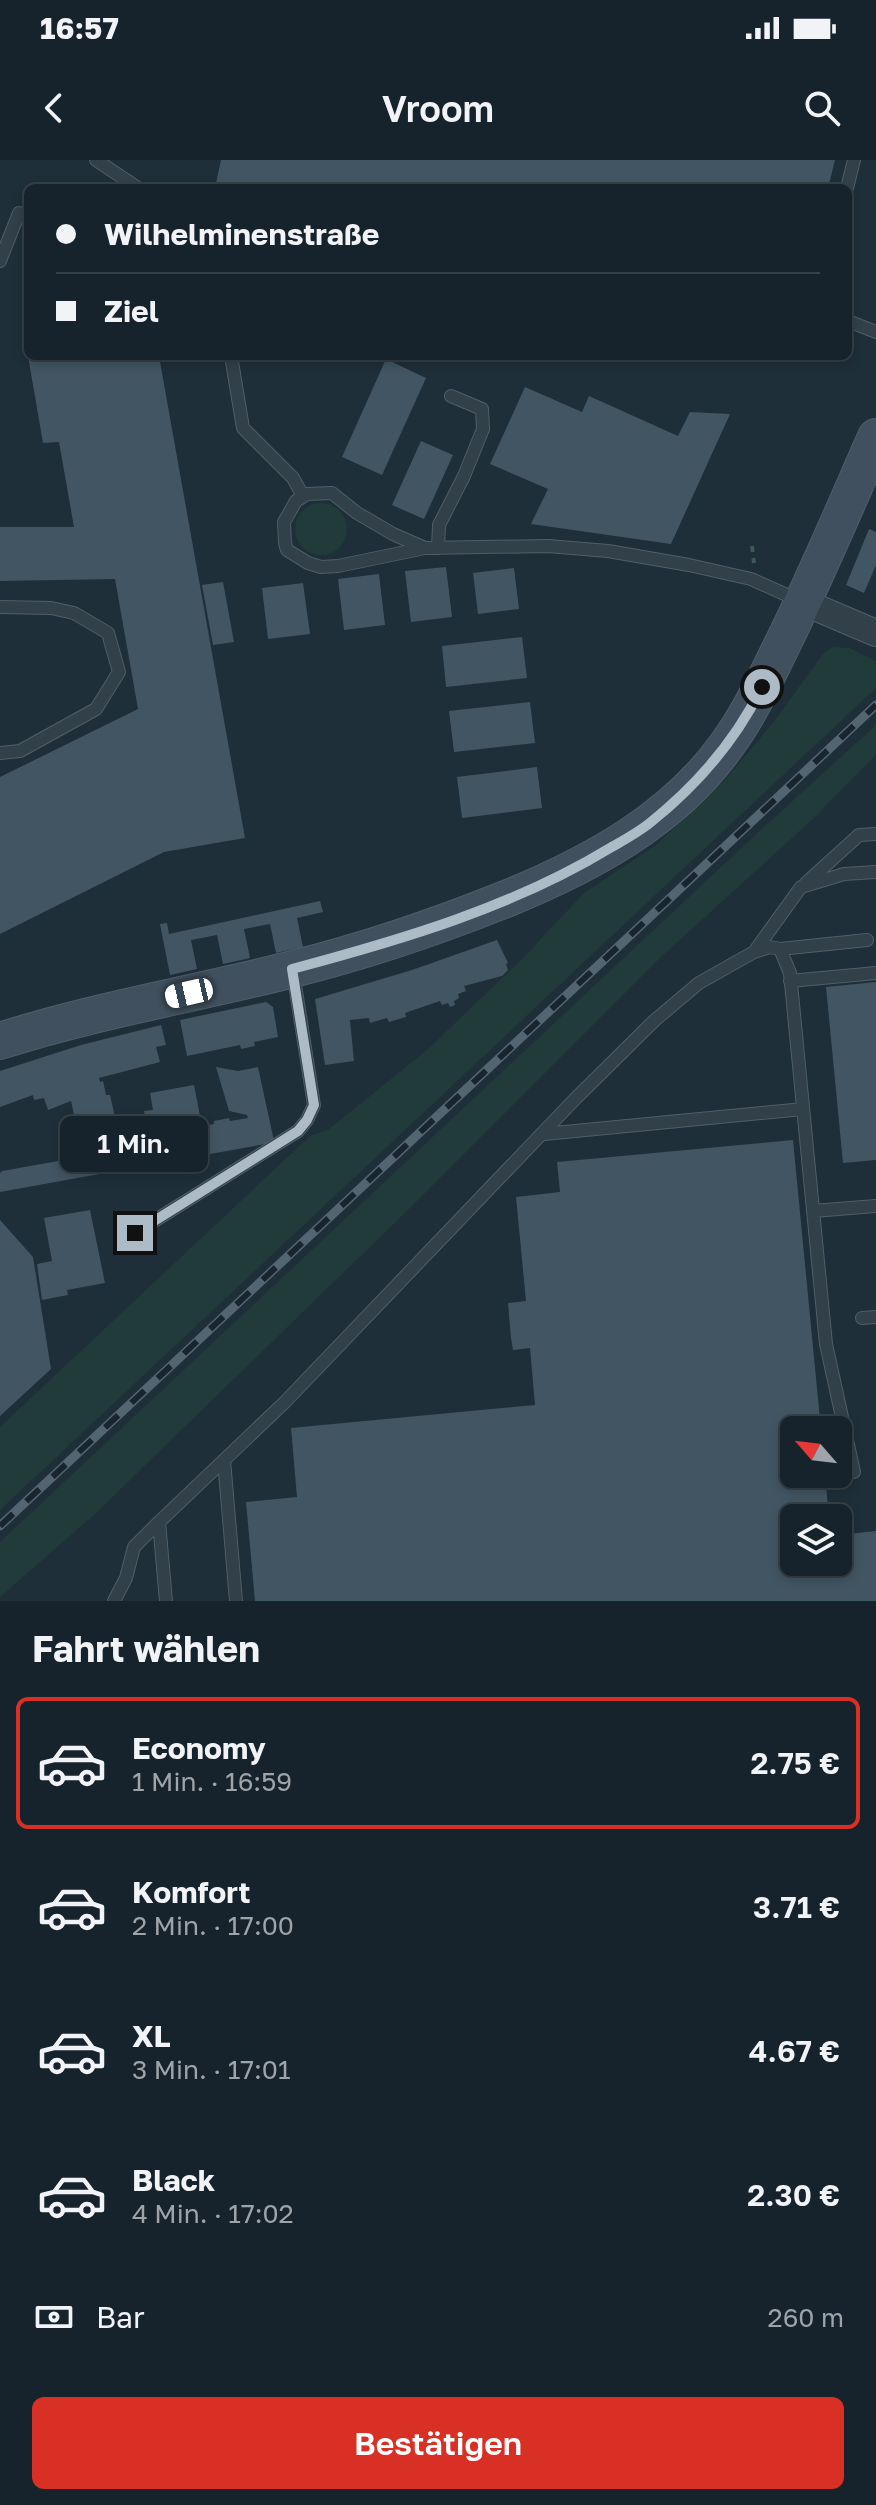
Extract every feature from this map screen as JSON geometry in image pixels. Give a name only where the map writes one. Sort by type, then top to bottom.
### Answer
[{"type":"street","points":[[0,1041],[72,1020],[292,969],[436,926],[576,869],[649,824],[690,788],[724,750],[748,715],[803,602],[876,437]]},
{"type":"street","points":[[803,602],[876,633]]},
{"type":"lane","points":[[96,160],[132,184]]},
{"type":"lane","points":[[848,184],[854,160]]},
{"type":"lane","points":[[0,261],[19,213]]},
{"type":"lane","points":[[852,323],[876,332]]},
{"type":"lane","points":[[232,360],[243,428],[293,478],[303,496]]},
{"type":"lane","points":[[432,548],[439,525],[483,429],[482,409],[451,396]]},
{"type":"lane","points":[[432,548],[393,534],[357,513],[332,493],[303,496],[284,522],[287,550],[321,567],[432,548],[548,546],[608,551],[689,565],[751,579],[803,602]]},
{"type":"lane","points":[[0,607],[51,608],[74,613],[108,633],[119,672],[96,709],[20,751],[0,753]]},
{"type":"lane","points":[[754,952],[801,887],[859,835],[876,834]]},
{"type":"lane","points":[[801,887],[844,874],[876,872]]},
{"type":"lane","points":[[114,1601],[126,1578],[134,1547],[285,1402],[655,1020],[699,983],[754,952],[770,947],[780,949],[867,940]]},
{"type":"lane","points":[[780,949],[790,973],[826,1344],[854,1472]]},
{"type":"lane","points":[[135,1233],[298,1131],[307,1120],[314,1105],[292,969]]},
{"type":"lane","points":[[790,981],[876,973]]},
{"type":"lane","points":[[544,1134],[803,1109]]},
{"type":"lane","points":[[813,1211],[876,1206]]},
{"type":"lane","points":[[224,1460],[236,1601]]},
{"type":"lane","points":[[159,1522],[166,1601]]},
{"type":"green space","points":[[321,503],[339,511],[347,529],[339,547],[321,555],[303,547],[295,529],[303,511]]},
{"type":"green space","points":[[833,647],[849,648],[876,661],[876,688],[0,1510],[0,1427],[310,1136],[328,1130],[428,1049],[521,960],[584,893],[656,845],[724,781],[776,719],[822,655]]},
{"type":"green space","points":[[876,725],[876,755],[814,818],[662,956],[410,1208],[95,1514],[0,1597],[0,1542]]},
{"type":"building","points":[[221,160],[835,160],[829,184],[216,184]]},
{"type":"building","points":[[29,360],[160,360],[245,838],[164,852],[0,934],[0,777],[138,709],[115,579],[0,581],[0,527],[74,527],[59,442],[43,443]]},
{"type":"building","points":[[386,360],[426,378],[382,475],[342,457]]},
{"type":"building","points":[[525,387],[582,412],[589,396],[678,436],[690,412],[730,414],[671,544],[531,524],[548,489],[490,464]]},
{"type":"building","points":[[421,441],[453,455],[424,519],[392,505]]},
{"type":"building","points":[[869,529],[876,532],[876,565],[864,593],[846,585]]},
{"type":"building","points":[[446,567],[452,617],[411,622],[405,571]]},
{"type":"building","points":[[514,568],[519,609],[478,614],[473,573]]},
{"type":"building","points":[[379,574],[385,625],[344,630],[338,579]]},
{"type":"building","points":[[223,582],[234,642],[213,645],[202,585]]},
{"type":"building","points":[[303,583],[310,634],[268,639],[262,588]]},
{"type":"building","points":[[522,637],[527,678],[446,687],[442,646]]},
{"type":"building","points":[[530,702],[535,743],[454,752],[449,711]]},
{"type":"building","points":[[537,767],[542,808],[462,818],[457,777]]},
{"type":"building","points":[[320,901],[323,912],[297,918],[303,947],[276,953],[270,924],[244,929],[250,958],[223,964],[217,935],[191,940],[197,969],[170,975],[160,924],[167,923],[169,934]]},
{"type":"building","points":[[497,940],[508,963],[508,970],[502,976],[464,986],[466,991],[458,994],[455,1005],[450,1007],[448,1003],[442,1005],[440,1001],[389,1022],[387,1018],[370,1023],[369,1018],[350,1020],[354,1061],[325,1065],[315,999]]},
{"type":"building","points":[[876,982],[876,1160],[843,1163],[826,987]]},
{"type":"building","points":[[266,1002],[273,1007],[278,1037],[254,1042],[255,1046],[241,1049],[240,1045],[187,1056],[180,1020]]},
{"type":"building","points":[[161,1025],[166,1045],[156,1047],[160,1062],[99,1078],[100,1082],[103,1081],[106,1095],[110,1095],[115,1117],[97,1121],[99,1131],[146,1123],[144,1111],[153,1110],[150,1093],[194,1085],[202,1126],[229,1118],[230,1121],[248,1118],[247,1115],[229,1111],[216,1067],[238,1071],[258,1067],[274,1141],[0,1192],[2,1171],[92,1155],[79,1123],[76,1123],[71,1101],[48,1110],[44,1098],[34,1100],[33,1095],[0,1107],[0,1071],[81,1045]]},
{"type":"building","points":[[793,1140],[820,1416],[780,1416],[780,1488],[826,1488],[828,1504],[780,1504],[780,1576],[852,1576],[852,1534],[876,1531],[876,1601],[255,1601],[246,1502],[297,1497],[291,1428],[535,1405],[530,1348],[513,1350],[511,1338],[508,1303],[526,1301],[516,1197],[560,1192],[557,1162]]},
{"type":"building","points":[[90,1210],[105,1283],[67,1290],[68,1295],[42,1300],[37,1264],[52,1261],[44,1218]]},
{"type":"building","points":[[0,1220],[33,1257],[51,1369],[0,1416]]},
{"type":"railway","points":[[0,1526],[876,705]]},
{"type":"route","points":[[135,1233],[298,1131],[307,1120],[314,1105],[292,969],[451,921],[576,869],[649,824],[690,788],[724,750],[748,715],[762,687]]}]
